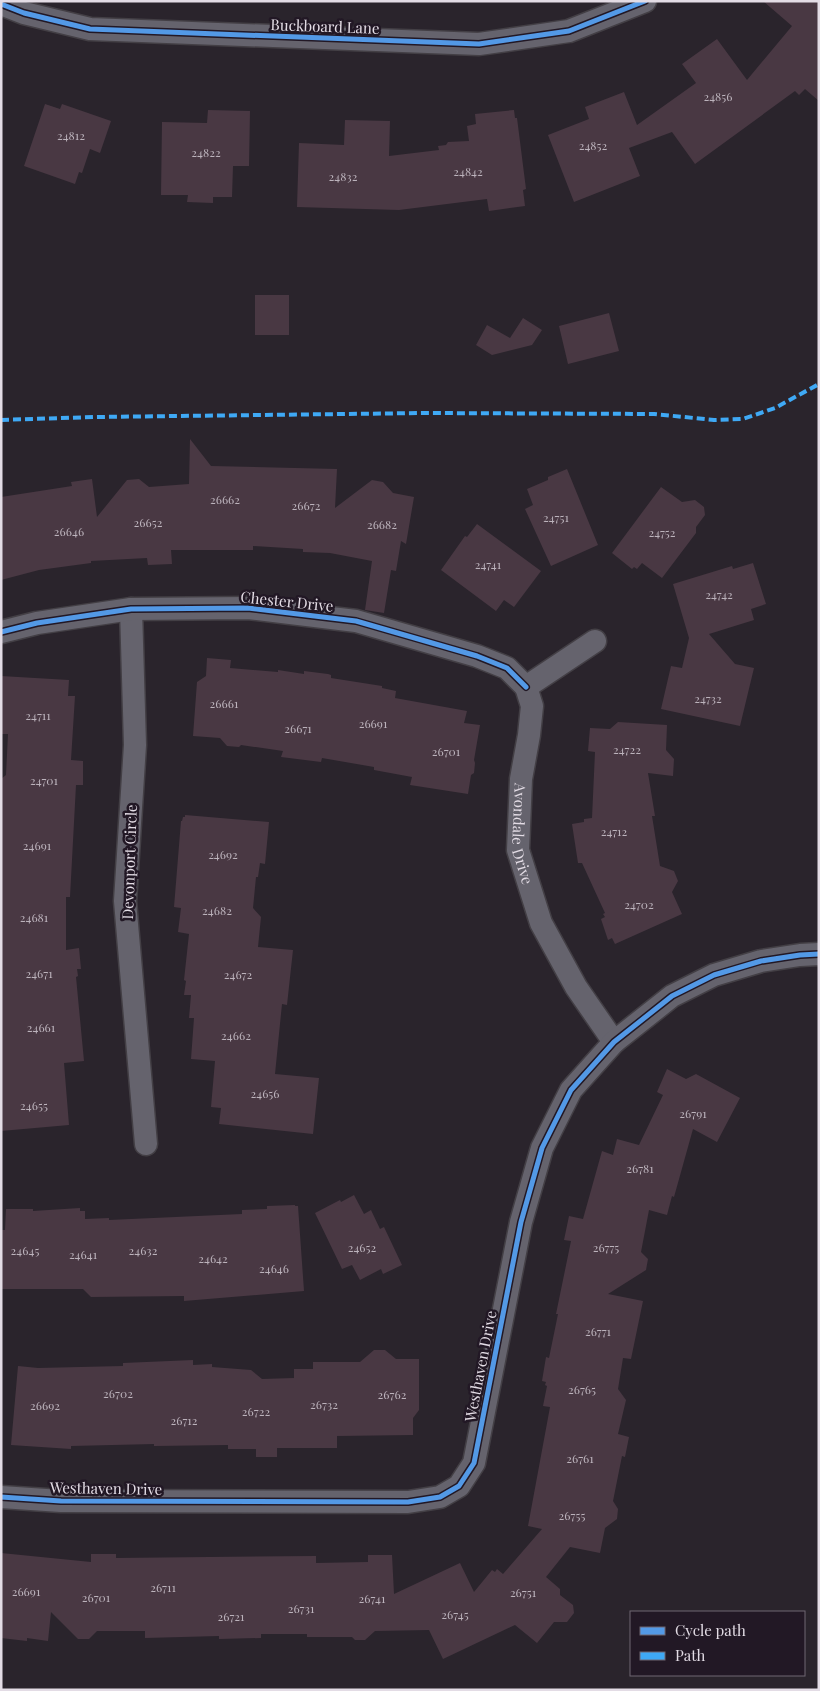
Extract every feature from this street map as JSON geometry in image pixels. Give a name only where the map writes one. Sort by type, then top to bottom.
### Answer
[{"type":"street","name":"Buckboard Lane","points":[[1,4],[24,13],[90,29],[479,44],[569,31],[645,1]]},
{"type":"street","name":"Chester Drive","points":[[1,632],[37,623],[131,609],[248,608],[356,621],[477,656],[507,668],[526,687]]},
{"type":"street","name":"Devonport Circle","points":[[131,609],[136,745],[125,901],[146,1144]]},
{"type":"street","points":[[526,687],[595,641]]},
{"type":"street","name":"Avondale Drive","points":[[526,687],[532,706],[521,779],[518,850],[541,923],[576,987],[614,1042]]},
{"type":"street","name":"Westhaven Drive","points":[[1,1496],[61,1501],[408,1502],[440,1497],[458,1486],[474,1463],[521,1222],[542,1148],[571,1090],[614,1042],[672,996],[714,974],[761,961],[819,954]]},
{"type":"building","points":[[763,1],[819,1],[819,101],[805,89],[799,95],[795,91],[695,164],[672,132],[629,148],[640,176],[574,202],[548,135],[589,119],[585,107],[624,92],[637,125],[696,83],[682,64],[717,39],[747,80],[792,26]]},
{"type":"building","points":[[45,104],[60,109],[62,104],[111,121],[100,153],[90,149],[82,173],[79,172],[75,184],[24,166]]},
{"type":"building","points":[[208,110],[250,111],[249,166],[233,166],[232,197],[213,197],[213,203],[187,202],[188,195],[161,195],[162,122],[207,123]]},
{"type":"building","points":[[514,110],[515,118],[517,118],[526,189],[523,190],[525,206],[489,211],[487,199],[399,210],[297,207],[299,143],[344,145],[345,120],[390,121],[389,156],[439,150],[438,146],[446,145],[448,142],[469,141],[467,126],[476,124],[475,114]]},
{"type":"building","points":[[255,295],[289,295],[289,335],[255,335]]},
{"type":"building","points":[[609,313],[619,351],[568,364],[559,326]]},
{"type":"building","points":[[523,318],[542,330],[532,345],[492,355],[476,345],[487,325],[510,338]]},
{"type":"building","points":[[190,439],[211,466],[337,469],[335,508],[372,480],[383,482],[393,493],[414,497],[406,544],[401,541],[396,571],[391,570],[384,613],[365,610],[372,561],[330,553],[303,552],[303,549],[253,546],[253,550],[171,550],[172,564],[148,565],[147,558],[91,561],[91,563],[39,570],[1,580],[1,497],[72,486],[71,482],[92,479],[97,517],[127,480],[139,479],[149,487],[189,484]]},
{"type":"building","points":[[567,469],[598,545],[551,566],[525,509],[533,505],[527,489]]},
{"type":"building","points":[[661,487],[682,502],[695,500],[704,507],[705,515],[696,527],[696,533],[662,578],[642,563],[637,569],[634,567],[632,569],[612,553]]},
{"type":"building","points":[[477,524],[541,571],[514,607],[504,600],[496,611],[441,570],[465,536],[467,537]]},
{"type":"building","points":[[753,563],[766,604],[751,609],[754,620],[709,634],[735,664],[754,668],[740,726],[661,709],[671,666],[682,668],[689,638],[673,584],[732,566],[733,569]]},
{"type":"building","points":[[207,658],[231,660],[230,668],[278,672],[278,670],[304,674],[304,671],[328,674],[331,675],[331,678],[382,686],[382,688],[396,691],[395,698],[467,711],[464,723],[480,725],[474,760],[474,773],[471,775],[468,794],[410,785],[412,777],[374,770],[374,767],[322,758],[321,762],[281,757],[283,751],[241,745],[239,747],[227,746],[220,738],[193,736],[197,682],[206,676]]},
{"type":"building","points":[[1,676],[69,680],[68,696],[75,696],[71,760],[83,761],[83,785],[76,785],[70,897],[66,897],[66,950],[79,948],[81,969],[77,969],[78,976],[76,977],[84,1061],[64,1063],[69,1125],[1,1131],[1,779],[6,775],[8,734],[1,734]]},
{"type":"building","points":[[618,722],[667,725],[666,750],[674,759],[673,776],[648,773],[655,816],[652,816],[660,866],[674,871],[678,881],[672,892],[682,914],[615,944],[612,938],[608,940],[601,919],[605,917],[603,914],[605,913],[582,863],[578,863],[572,824],[584,822],[584,819],[592,818],[595,752],[588,751],[590,728],[610,729]]},
{"type":"building","points":[[185,815],[269,822],[265,864],[260,863],[258,877],[256,877],[253,908],[261,917],[258,947],[293,950],[287,1005],[282,1004],[275,1074],[319,1078],[313,1134],[219,1124],[221,1108],[211,1107],[215,1061],[191,1059],[194,1018],[189,1018],[191,995],[184,995],[189,934],[178,932],[181,908],[174,907],[181,821]]},
{"type":"building","points":[[667,1069],[686,1079],[696,1074],[740,1098],[717,1142],[693,1129],[667,1215],[649,1210],[641,1252],[648,1259],[646,1270],[608,1294],[643,1301],[631,1359],[623,1358],[618,1389],[626,1400],[618,1434],[629,1437],[625,1457],[622,1456],[613,1501],[618,1509],[617,1519],[605,1528],[600,1553],[570,1547],[546,1577],[560,1589],[560,1595],[573,1605],[574,1613],[567,1622],[554,1622],[537,1643],[515,1625],[443,1659],[429,1630],[375,1631],[365,1640],[355,1640],[352,1637],[307,1637],[307,1634],[261,1634],[261,1638],[219,1639],[219,1636],[145,1638],[145,1631],[97,1631],[89,1639],[78,1639],[51,1612],[48,1641],[27,1638],[27,1641],[1,1638],[1,1553],[91,1562],[91,1554],[116,1554],[116,1558],[316,1556],[316,1563],[368,1562],[368,1555],[392,1555],[394,1594],[460,1563],[474,1592],[492,1570],[495,1572],[497,1569],[503,1574],[542,1529],[528,1526],[550,1407],[543,1406],[547,1386],[545,1385],[546,1382],[542,1381],[546,1357],[549,1358],[571,1241],[564,1240],[569,1216],[583,1219],[602,1151],[613,1155],[617,1139],[639,1145],[663,1095],[657,1092]]},
{"type":"building","points":[[354,1195],[364,1214],[371,1210],[380,1229],[384,1227],[402,1265],[383,1274],[381,1269],[360,1280],[352,1265],[342,1269],[315,1213]]},
{"type":"building","points":[[267,1206],[298,1206],[304,1291],[184,1301],[184,1296],[91,1297],[83,1289],[1,1289],[1,1230],[5,1230],[6,1209],[33,1209],[33,1211],[80,1208],[80,1211],[85,1211],[85,1219],[109,1218],[109,1220],[242,1214],[242,1210],[267,1209]]},
{"type":"building","points":[[374,1350],[385,1350],[396,1359],[419,1359],[419,1410],[413,1418],[413,1435],[337,1436],[337,1448],[277,1448],[277,1457],[256,1457],[256,1449],[228,1449],[228,1445],[71,1446],[71,1449],[11,1445],[18,1366],[38,1368],[123,1366],[123,1363],[193,1360],[193,1365],[212,1364],[212,1367],[251,1370],[262,1379],[294,1378],[294,1369],[313,1369],[313,1362],[360,1362]]},
{"type":"marked path","points":[[1,420],[427,413],[654,414],[714,420],[743,419],[775,408],[819,384]]},
{"type":"cycle path","points":[[1,4],[24,13],[90,29],[479,44],[569,31],[645,1]]},
{"type":"cycle path","points":[[1,632],[37,623],[131,609],[248,608],[356,621],[477,656],[507,668],[526,687]]},
{"type":"cycle path","points":[[1,1497],[61,1501],[408,1502],[440,1497],[459,1486],[474,1463],[521,1222],[542,1148],[571,1090],[614,1042],[672,996],[714,975],[761,961],[819,954]]}]
